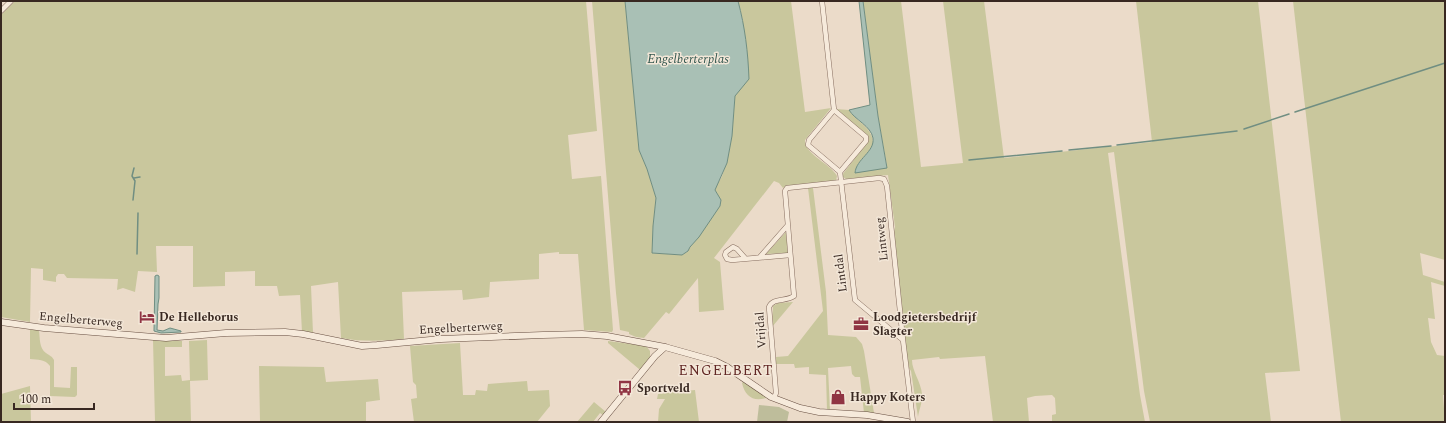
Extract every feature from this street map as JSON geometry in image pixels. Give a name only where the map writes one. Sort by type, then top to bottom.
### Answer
[{"type":"street","points":[[1,11],[11,1]]},
{"type":"street","points":[[822,1],[834,110],[866,137],[866,141],[840,172],[808,145],[809,140],[834,110]]},
{"type":"street","name":"Lintdal","points":[[840,172],[855,300],[903,340]]},
{"type":"street","name":"Lintweg","points":[[841,182],[879,178],[884,179],[887,186],[903,340]]},
{"type":"street","name":"Vrijdal","points":[[774,398],[776,393],[769,307],[775,300],[790,299],[794,296],[785,191],[787,188],[841,182]]},
{"type":"street","points":[[759,258],[788,225]]},
{"type":"street","points":[[745,258],[790,255]]},
{"type":"street","name":"Engelberterweg","points":[[1,322],[44,328],[166,338],[226,333],[286,332],[362,346],[441,339],[560,334],[607,336],[653,344],[716,361],[774,398],[800,408],[819,412],[867,415],[908,422]]},
{"type":"street","points":[[903,340],[913,422]]},
{"type":"street","points":[[653,344],[655,356]]},
{"type":"street","points":[[601,422],[655,356],[665,347]]},
{"type":"shaded area","points":[[15,1],[586,1],[597,131],[568,135],[572,179],[601,176],[612,332],[584,330],[578,254],[559,254],[559,252],[539,254],[539,279],[490,282],[489,297],[463,300],[462,290],[402,292],[404,339],[372,341],[341,338],[338,282],[311,286],[313,333],[302,332],[300,295],[279,296],[277,286],[255,286],[255,271],[225,272],[225,286],[193,287],[193,246],[156,246],[157,272],[138,271],[135,292],[123,288],[117,290],[118,279],[67,278],[64,274],[58,274],[56,277],[56,282],[43,280],[43,269],[31,268],[30,322],[1,317],[1,15]]},
{"type":"shaded area","points":[[592,1],[625,1],[639,150],[656,198],[652,253],[682,255],[687,252],[720,206],[721,200],[715,190],[722,176],[728,157],[732,137],[735,96],[737,91],[743,21],[738,1],[791,1],[805,112],[831,108],[805,140],[809,150],[834,172],[837,176],[836,181],[786,186],[783,188],[779,183],[774,181],[714,258],[720,262],[724,310],[699,312],[698,278],[669,314],[666,312],[644,338],[636,337],[629,334],[629,332],[620,330]]},
{"type":"shaded area","points":[[863,1],[901,1],[921,167],[963,163],[943,1],[984,1],[1004,158],[1152,142],[1136,1],[1258,1],[1300,371],[1265,373],[1271,422],[1150,422],[1144,391],[1114,152],[1108,153],[1140,395],[1145,422],[1052,422],[1052,415],[1056,414],[1055,398],[1052,395],[1027,398],[1029,422],[993,422],[985,356],[940,359],[939,357],[912,360],[913,368],[922,394],[918,417],[903,333],[894,233],[895,227],[888,175],[846,179],[842,175],[866,144],[868,139],[836,109],[849,110],[852,115],[865,126],[873,140],[873,146],[858,164],[887,166],[878,116]]},
{"type":"shaded area","points":[[1293,1],[1445,1],[1445,260],[1420,253],[1423,275],[1445,282],[1445,286],[1431,282],[1435,319],[1428,318],[1431,342],[1437,355],[1445,356],[1445,395],[1443,395],[1445,422],[1341,422]]},
{"type":"shaded area","points":[[808,188],[813,188],[826,292],[828,335],[856,337],[862,344],[874,413],[864,413],[860,377],[855,377],[852,374],[851,366],[828,368],[830,411],[827,411],[826,375],[809,374],[809,367],[795,368],[794,364],[776,364],[776,357],[788,356],[823,311]]},
{"type":"shaded area","points":[[786,232],[788,253],[766,254]]},
{"type":"shaded area","points":[[793,302],[772,327],[773,306],[778,303]]},
{"type":"shaded area","points":[[30,330],[39,330],[42,348],[54,360],[54,387],[70,388],[71,367],[77,367],[77,395],[75,397],[50,396],[50,366],[44,361],[30,359]]},
{"type":"shaded area","points":[[153,340],[182,341],[182,347],[165,347],[165,376],[181,375],[182,381],[190,380],[189,341],[207,340],[208,380],[190,381],[191,422],[155,422]]},
{"type":"shaded area","points":[[608,341],[646,346],[650,351],[650,358],[641,369],[639,369],[608,343]]},
{"type":"shaded area","points":[[460,343],[463,395],[475,395],[476,390],[487,391],[488,384],[527,381],[528,391],[549,390],[550,406],[537,422],[414,422],[411,399],[417,398],[416,385],[413,382],[410,346]]},
{"type":"shaded area","points":[[259,366],[324,367],[326,382],[378,379],[380,400],[366,402],[366,422],[260,422]]},
{"type":"shaded area","points":[[744,381],[767,397],[757,399],[747,395],[743,388],[742,383]]},
{"type":"shaded area","points":[[30,386],[31,422],[1,422],[1,394]]},
{"type":"shaded area","points":[[695,390],[699,422],[658,422],[659,409],[665,399],[657,399],[658,394]]},
{"type":"shaded area","points":[[594,402],[606,412],[603,415],[600,413],[593,422],[577,422]]},
{"type":"green space","points":[[759,405],[779,407],[789,412],[787,422],[757,422]]},
{"type":"water","name":"Engelberterplas","points":[[625,1],[738,1],[743,20],[749,79],[735,96],[732,136],[727,163],[715,190],[721,200],[720,206],[699,237],[688,251],[682,255],[652,253],[656,198],[639,150]]},
{"type":"water","points":[[859,1],[863,1],[878,116],[887,168],[855,173],[856,168],[873,143],[872,134],[849,110],[870,105]]},
{"type":"water","points":[[155,276],[159,276],[159,298],[157,330],[163,331],[170,328],[181,332],[161,333],[154,331]]},
{"type":"waterway","points":[[1295,112],[1445,63]]},
{"type":"waterway","points":[[1244,129],[1289,114]]},
{"type":"waterway","points":[[1117,145],[1237,131]]},
{"type":"waterway","points":[[1069,150],[1111,146]]},
{"type":"waterway","points":[[969,160],[1062,151]]},
{"type":"waterway","points":[[133,200],[135,181],[132,176],[134,168]]},
{"type":"waterway","points":[[134,178],[140,177]]},
{"type":"waterway","points":[[137,254],[138,213]]},
{"type":"place","name":"De Helleborus","points":[[147,317]]},
{"type":"place","name":"Loodgietersbedrijf Slagter","points":[[861,324]]},
{"type":"place","name":"Sportveld","points":[[625,388]]},
{"type":"place","name":"Happy Koters","points":[[838,397]]},
{"type":"district","name":"ENGELBERT","points":[[726,370]]}]
